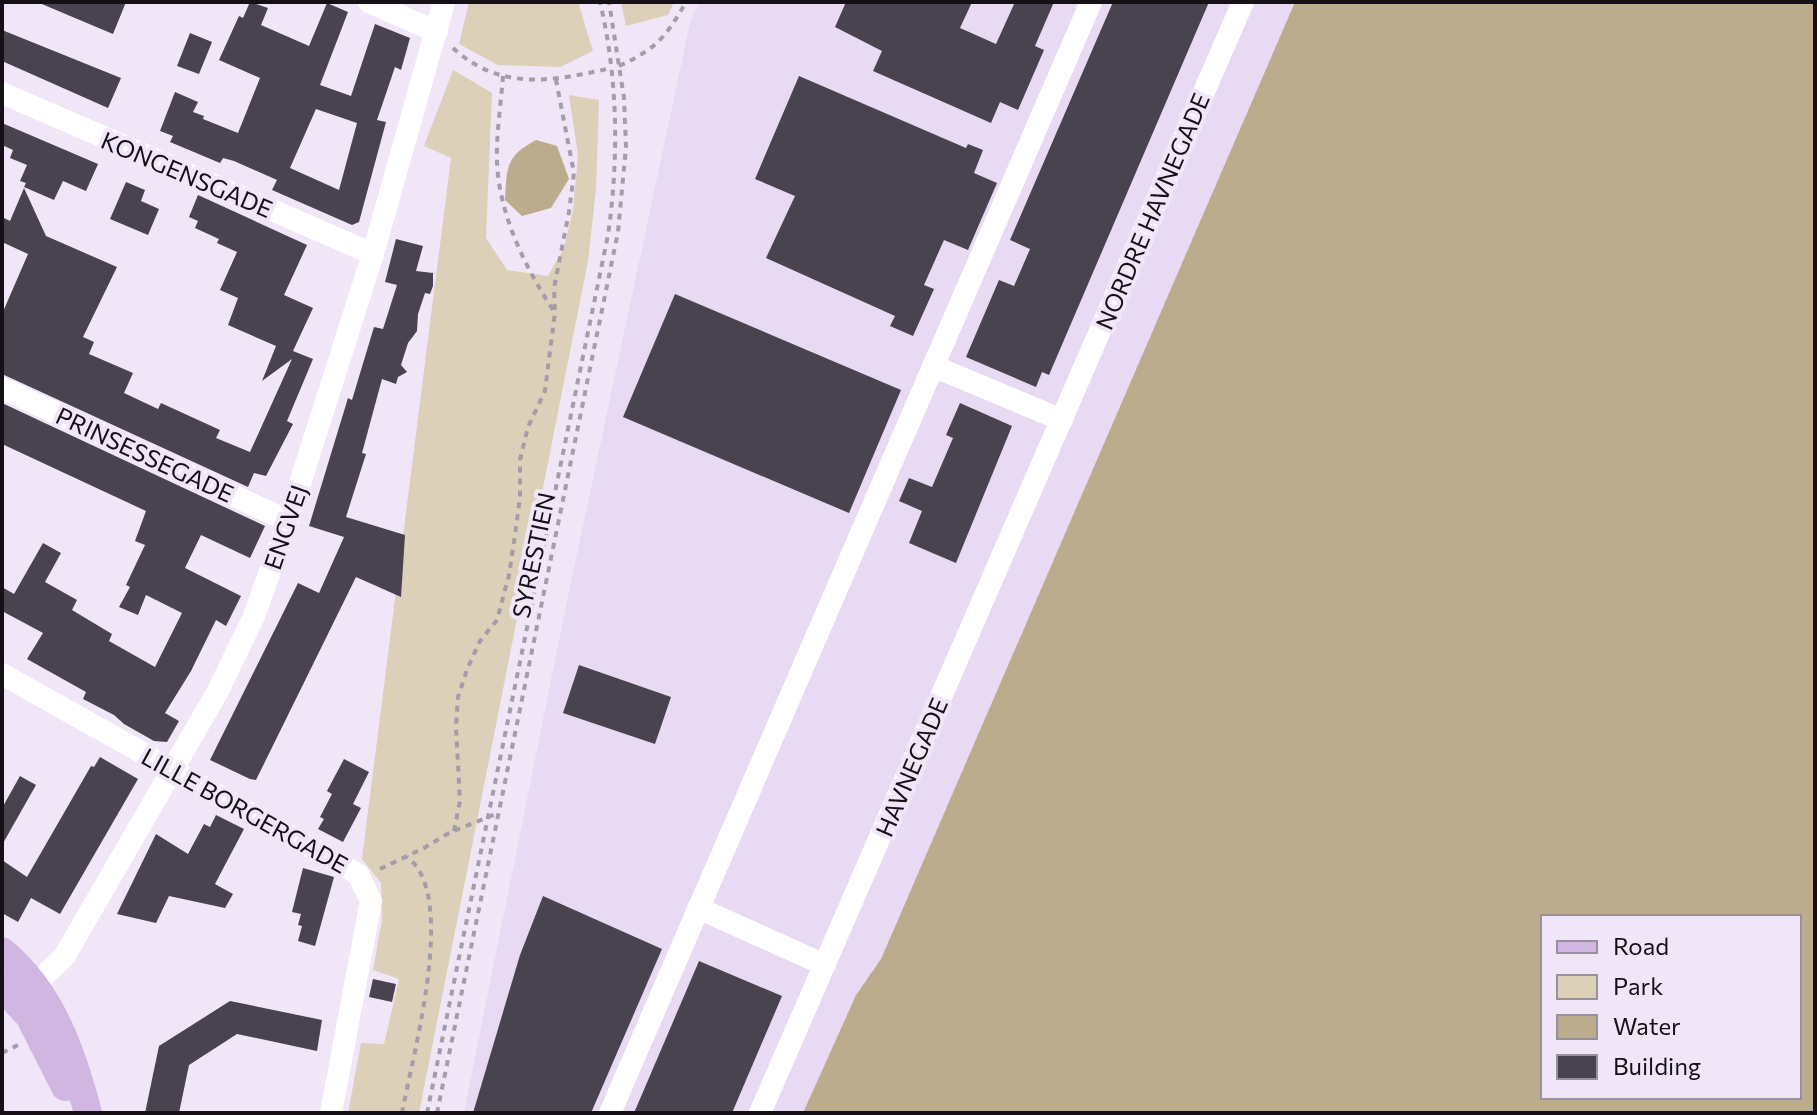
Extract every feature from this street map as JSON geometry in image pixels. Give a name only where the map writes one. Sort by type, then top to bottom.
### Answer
[{"type":"main road","points":[[12,977],[29,1016],[51,1054],[74,1113]]},
{"type":"main road","points":[[12,977],[63,1032],[88,1113]]},
{"type":"street","points":[[369,2],[437,32]]},
{"type":"street","name":"ENGVEJ","points":[[12,977],[64,957],[218,691],[254,616],[288,521],[373,254],[444,2]]},
{"type":"street","points":[[610,1113],[1091,2]]},
{"type":"street","name":"NORDRE HAVNEGADE","points":[[1062,420],[1243,2]]},
{"type":"street","name":"KONGENSGADE","points":[[2,93],[373,254]]},
{"type":"street","points":[[933,366],[1062,420]]},
{"type":"street","name":"PRINSESSEGADE","points":[[2,388],[288,521]]},
{"type":"street","name":"HAVNEGADE","points":[[760,1113],[1062,420]]},
{"type":"street","name":"LILLE BORGERGADE","points":[[2,674],[358,874],[371,901],[331,1113]]},
{"type":"street","points":[[698,908],[825,965]]},
{"type":"path","name":"SYRESTIEN","points":[[427,1113],[608,235],[616,129],[611,68],[600,2]]},
{"type":"path","name":"SYRESTIEN","points":[[437,1113],[618,232],[626,147],[620,66],[609,2]]},
{"type":"path","points":[[437,32],[461,55],[503,76],[556,80],[620,66],[649,51],[670,29],[686,2]]},
{"type":"path","points":[[503,76],[497,162],[508,222],[541,292],[555,312]]},
{"type":"path","points":[[454,831],[460,801],[456,728],[458,697],[480,641],[497,620],[509,575],[520,497],[520,460],[528,427],[545,391],[555,312],[554,288],[574,173],[556,80]]},
{"type":"path","points":[[358,874],[384,869],[454,831],[499,813]]},
{"type":"path","points":[[402,1113],[430,961],[428,889],[418,865],[407,857]]},
{"type":"path","points":[[2,1053],[20,1044]]},
{"type":"shaded area","points":[[699,2],[1295,2],[881,959],[856,995],[803,1113],[464,1113],[563,620],[690,23]]},
{"type":"green space","points":[[469,2],[578,2],[593,51],[560,67],[498,65],[459,44]]},
{"type":"green space","points":[[621,2],[674,2],[668,15],[626,26]]},
{"type":"green space","points":[[453,70],[492,93],[486,238],[507,270],[548,276],[564,248],[573,210],[578,155],[569,95],[599,100],[596,190],[588,261],[419,1113],[348,1113],[361,1043],[384,1044],[399,979],[373,970],[382,920],[381,883],[362,859],[451,158],[424,146]]},
{"type":"water","points":[[1295,2],[1815,2],[1815,1113],[803,1113],[856,995],[881,959]]},
{"type":"water","points":[[536,140],[557,146],[569,179],[551,208],[522,216],[505,200],[508,171],[518,152]]},
{"type":"building","points":[[37,2],[126,2],[113,34]]},
{"type":"building","points":[[250,2],[268,8],[261,25],[309,46],[327,3],[348,12],[320,85],[351,96],[375,24],[410,38],[401,70],[395,67],[377,120],[386,122],[359,222],[352,225],[272,190],[277,180],[234,161],[223,158],[220,163],[170,142],[173,136],[160,131],[175,92],[198,102],[193,112],[204,116],[203,119],[238,133],[260,78],[219,60],[239,16],[243,18]],"holes":[[[316,109],[357,123],[339,190],[290,168]]]},
{"type":"building","points":[[846,2],[972,2],[960,28],[996,44],[1015,2],[1054,2],[1035,46],[1044,50],[1018,110],[1000,102],[991,123],[873,71],[882,51],[835,27]]},
{"type":"building","points":[[1113,2],[1209,2],[1049,375],[1042,372],[1036,387],[966,357],[999,280],[1014,286],[1030,249],[1010,240]]},
{"type":"building","points":[[2,30],[121,78],[108,108],[2,61]]},
{"type":"building","points":[[190,33],[212,42],[199,74],[177,66]]},
{"type":"building","points":[[799,76],[966,148],[968,144],[983,150],[974,173],[997,183],[968,250],[944,240],[924,285],[934,289],[913,336],[890,326],[895,316],[766,258],[795,196],[755,179]]},
{"type":"building","points":[[2,123],[98,164],[86,191],[63,181],[54,200],[24,187],[26,183],[20,181],[27,165],[10,158],[13,150],[2,145]]},
{"type":"building","points":[[126,182],[145,190],[141,201],[159,209],[148,235],[110,219]]},
{"type":"building","points":[[24,188],[46,236],[117,267],[83,337],[94,342],[89,354],[133,373],[124,393],[158,409],[161,403],[220,430],[216,438],[250,452],[292,359],[262,381],[276,346],[228,325],[238,298],[220,290],[237,252],[195,228],[198,221],[189,217],[198,195],[307,245],[284,295],[313,308],[293,351],[313,359],[287,421],[293,424],[266,476],[254,473],[248,487],[2,374],[2,314],[28,254],[2,242],[2,217],[10,221]]},
{"type":"building","points":[[396,239],[423,246],[416,271],[433,273],[433,286],[430,294],[425,293],[418,314],[417,331],[408,343],[401,365],[407,372],[398,377],[396,384],[382,379],[362,453],[366,454],[346,517],[405,535],[401,597],[356,577],[256,780],[250,779],[210,760],[298,583],[319,593],[344,537],[309,526],[348,398],[352,400],[374,327],[383,329],[397,285],[385,282]]},
{"type":"building","points":[[675,294],[901,390],[849,513],[623,417]]},
{"type":"building","points":[[2,403],[265,526],[250,558],[201,535],[185,568],[241,596],[226,626],[216,620],[191,671],[165,713],[179,721],[167,742],[154,741],[124,724],[114,715],[83,699],[86,692],[27,659],[43,633],[2,611],[2,587],[14,594],[43,543],[61,553],[45,582],[77,600],[72,610],[112,634],[109,641],[155,667],[182,613],[146,595],[138,615],[119,607],[130,587],[126,585],[145,545],[135,541],[146,511],[2,444]]},
{"type":"building","points":[[960,403],[1012,426],[956,563],[909,543],[922,511],[899,501],[909,478],[932,487],[953,438],[946,435]]},
{"type":"building","points":[[579,665],[671,697],[655,744],[563,713]]},
{"type":"building","points":[[100,757],[138,779],[60,914],[31,898],[18,922],[2,913],[2,860],[27,877],[91,766],[94,767]]},
{"type":"building","points":[[344,759],[369,772],[353,804],[361,808],[343,842],[318,829],[324,819],[320,817],[332,794],[327,791]]},
{"type":"building","points":[[20,776],[36,785],[2,845],[2,808]]},
{"type":"building","points":[[216,815],[244,829],[215,884],[233,894],[225,908],[169,896],[156,923],[117,914],[156,834],[188,854],[204,824],[210,827]]},
{"type":"building","points":[[303,868],[334,877],[315,946],[298,941],[301,914],[292,912]]},
{"type":"building","points":[[543,896],[662,949],[591,1113],[473,1113],[520,955]]},
{"type":"building","points":[[699,961],[782,996],[732,1113],[634,1113]]},
{"type":"building","points":[[373,979],[396,984],[392,1002],[369,997]]},
{"type":"building","points":[[230,1001],[322,1020],[317,1051],[237,1034],[189,1065],[179,1113],[145,1113],[159,1046]]}]
